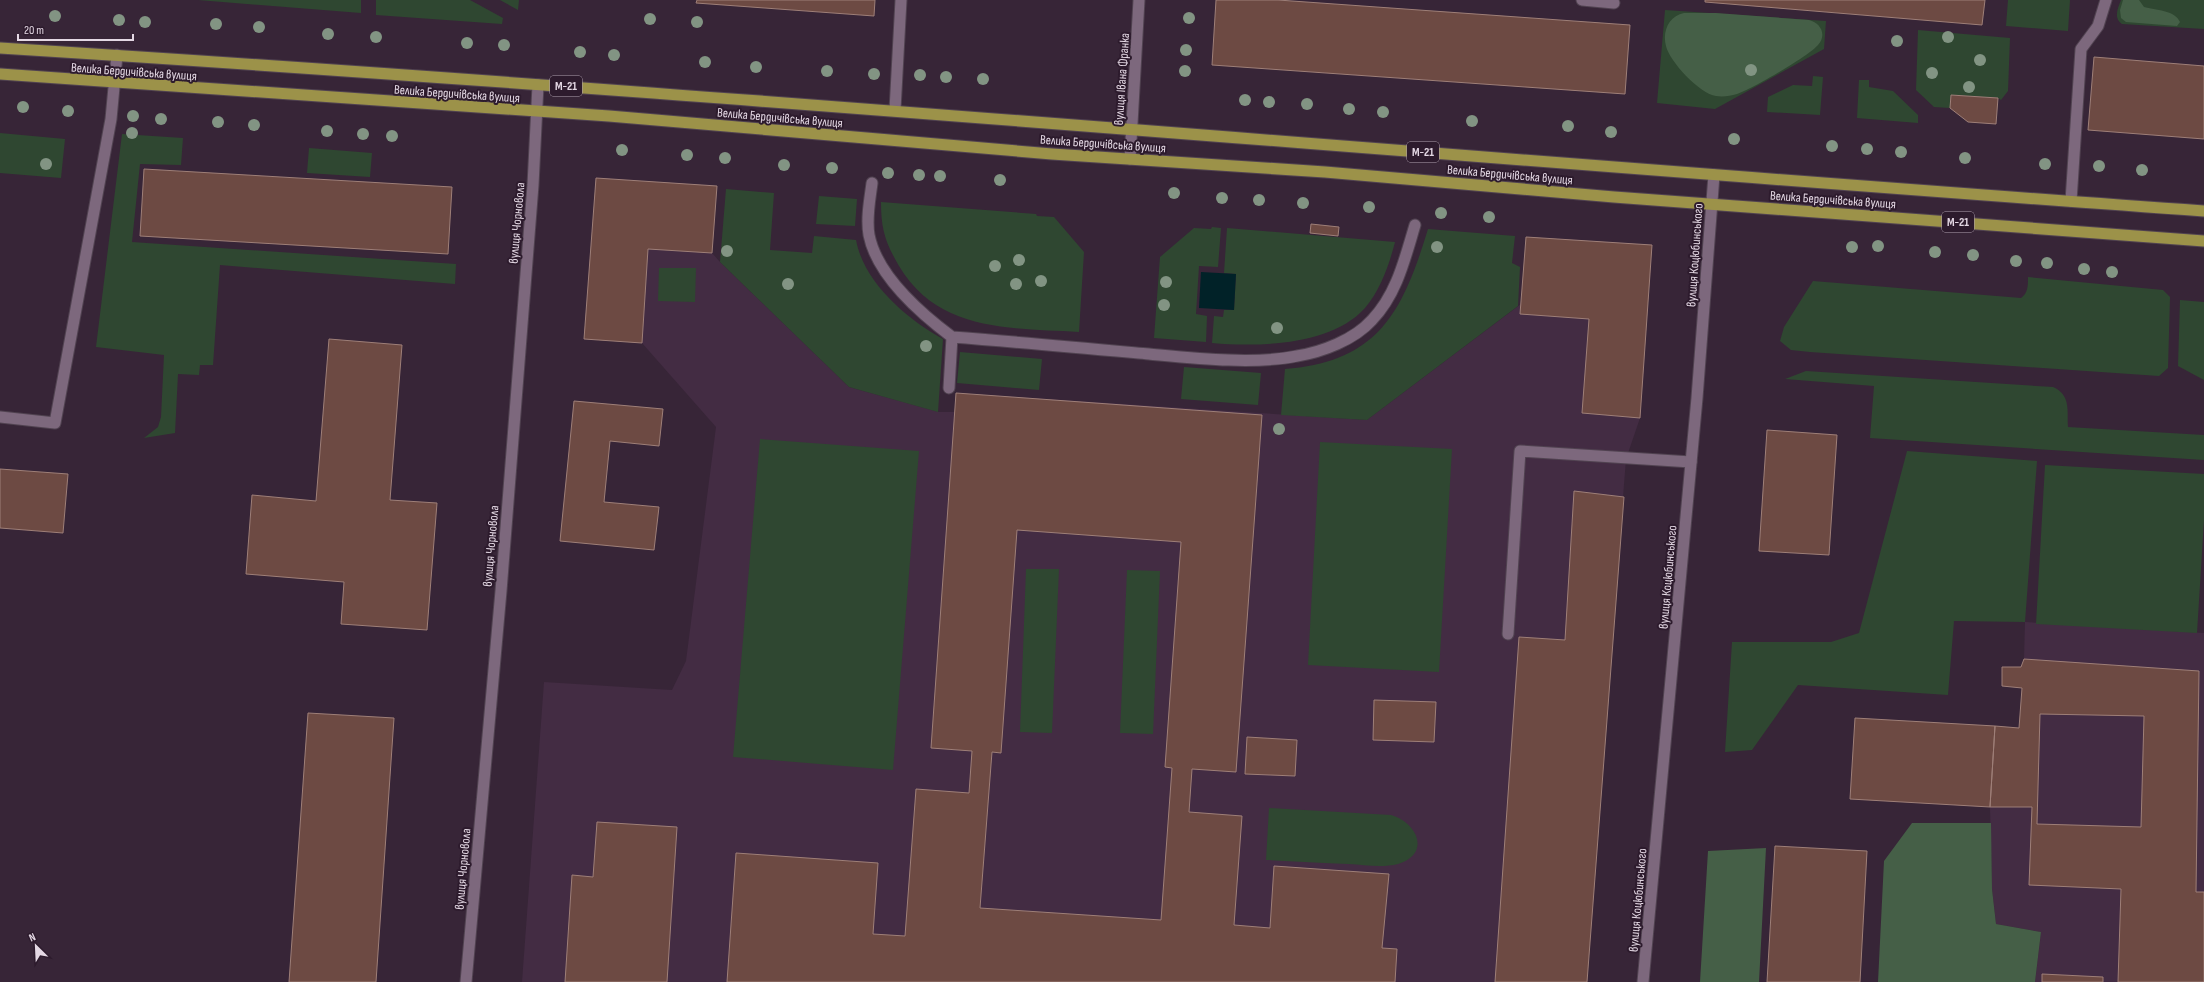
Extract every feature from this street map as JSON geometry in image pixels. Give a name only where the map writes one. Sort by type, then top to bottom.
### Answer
[{"type":"highway","name":"Велика Бердичівська вулиця","points":[[0,48],[895,110],[1714,175],[2204,211]]},
{"type":"highway","name":"Велика Бердичівська вулиця","points":[[0,74],[114,84],[617,117],[1130,159],[1325,172],[1712,204],[2204,241]]},
{"type":"street","points":[[895,110],[901,0]]},
{"type":"street","name":"вулиця Івана Франка","points":[[1130,159],[1139,0]]},
{"type":"street","points":[[1582,0],[1614,3]]},
{"type":"street","points":[[2071,201],[2081,49],[2098,26],[2106,0]]},
{"type":"street","points":[[0,417],[55,423],[111,119],[117,55]]},
{"type":"street","name":"вулиця Чорновола","points":[[466,982],[501,583],[538,85]]},
{"type":"street","name":"вулиця Коцюбинського","points":[[1643,982],[1691,462],[1714,175]]},
{"type":"street","points":[[872,183],[868,234],[879,261],[905,296],[952,337],[1190,358],[1270,359],[1297,356],[1344,340],[1372,321],[1392,293],[1415,224]]},
{"type":"street","points":[[949,388],[952,337]]},
{"type":"street","points":[[1508,634],[1520,451],[1691,462]]},
{"type":"shaded area","points":[[198,0],[361,0],[361,13]]},
{"type":"shaded area","points":[[376,0],[470,0],[503,18],[502,24],[376,15]]},
{"type":"shaded area","points":[[500,0],[519,0],[518,10]]},
{"type":"shaded area","points":[[2008,0],[2070,0],[2068,31],[2006,26]]},
{"type":"shaded area","points":[[2121,0],[2204,0],[2204,29],[2122,24],[2119,22],[2117,16]]},
{"type":"shaded area","points":[[2123,0],[2139,0],[2144,7],[2174,15],[2180,22],[2177,26],[2126,22],[2121,18],[2120,10]]},
{"type":"shaded area","points":[[1665,10],[1826,21],[1824,49],[1715,109],[1657,103]]},
{"type":"shaded area","points":[[1684,13],[1716,13],[1809,20],[1817,24],[1821,30],[1822,37],[1818,45],[1803,57],[1766,80],[1737,94],[1716,96],[1709,94],[1686,76],[1668,52],[1665,35],[1668,25],[1674,17]]},
{"type":"shaded area","points":[[1918,30],[2010,38],[2008,91],[2001,100],[1998,98],[1951,95],[1950,108],[1934,107],[1916,90]]},
{"type":"shaded area","points":[[1813,76],[1823,77],[1820,115],[1767,112],[1768,97],[1793,85],[1812,86]]},
{"type":"shaded area","points":[[1859,80],[1869,80],[1869,87],[1893,91],[1918,115],[1918,123],[1857,118]]},
{"type":"shaded area","points":[[0,133],[65,139],[61,178],[0,173]]},
{"type":"shaded area","points":[[122,134],[183,138],[181,165],[140,164],[132,242],[456,264],[455,284],[220,265],[213,365],[200,365],[199,375],[178,374],[175,433],[144,438],[158,427],[161,417],[164,355],[96,347]]},
{"type":"shaded area","points":[[309,148],[372,153],[370,177],[307,173]]},
{"type":"shaded area","points":[[596,178],[717,186],[712,253],[720,262],[849,387],[939,412],[955,412],[956,393],[1367,420],[1521,304],[1526,237],[1652,245],[1640,418],[1626,459],[1585,982],[522,982],[544,682],[672,690],[686,661],[716,427],[642,343],[584,339]]},
{"type":"shaded area","points":[[726,189],[774,193],[770,250],[812,253],[814,236],[856,240],[868,271],[889,298],[915,321],[943,339],[938,412],[849,387],[720,262]]},
{"type":"shaded area","points":[[819,196],[857,199],[855,226],[816,224]]},
{"type":"shaded area","points":[[881,202],[1036,214],[1037,216],[1054,217],[1084,252],[1079,332],[1002,327],[955,315],[934,304],[915,288],[894,257],[887,242],[883,228]]},
{"type":"shaded area","points":[[1212,227],[1221,228],[1218,267],[1199,266],[1196,314],[1207,316],[1206,342],[1154,338],[1160,257],[1194,228],[1211,229]]},
{"type":"shaded area","points":[[1227,228],[1395,242],[1387,268],[1376,293],[1365,308],[1351,321],[1314,337],[1293,341],[1251,345],[1212,343],[1214,316],[1223,317],[1224,310],[1234,310],[1236,274],[1224,273]]},
{"type":"shaded area","points":[[1428,229],[1515,236],[1512,263],[1520,267],[1518,306],[1367,420],[1281,415],[1285,369],[1317,364],[1343,356],[1365,343],[1382,327],[1397,307],[1408,284],[1419,258]]},
{"type":"shaded area","points":[[659,268],[696,268],[695,302],[658,301]]},
{"type":"shaded area","points":[[1201,272],[1236,274],[1234,310],[1199,308]]},
{"type":"shaded area","points":[[2028,277],[2163,290],[2170,297],[2168,368],[2159,376],[1810,352],[1791,350],[1780,341],[1784,327],[1813,281],[2021,298],[2026,292],[2028,286]]},
{"type":"shaded area","points":[[2180,300],[2204,302],[2204,380],[2178,366]]},
{"type":"shaded area","points":[[960,352],[1042,359],[1039,390],[957,383]]},
{"type":"shaded area","points":[[1184,367],[1261,373],[1258,405],[1181,399]]},
{"type":"shaded area","points":[[1806,371],[2053,387],[2063,394],[2067,404],[2068,427],[2204,435],[2204,460],[1870,438],[1874,386],[1785,379]]},
{"type":"shaded area","points":[[760,439],[919,451],[893,770],[733,757]]},
{"type":"shaded area","points":[[1320,442],[1452,449],[1439,672],[1308,665]]},
{"type":"shaded area","points":[[1907,451],[2037,461],[2025,622],[1954,621],[1948,695],[1798,685],[1752,750],[1725,752],[1732,642],[1831,642],[1859,633]]},
{"type":"shaded area","points":[[2045,465],[2204,474],[2204,520],[2197,633],[2036,624]]},
{"type":"shaded area","points":[[1026,569],[1059,569],[1052,733],[1020,732]]},
{"type":"shaded area","points":[[1127,570],[1160,571],[1153,734],[1120,733]]},
{"type":"shaded area","points":[[2025,622],[2204,633],[2204,982],[2035,982],[2041,932],[1996,924],[1992,889],[1990,807],[1995,726],[2019,728],[2022,688],[2002,686],[2002,667],[2021,667],[2024,659]]},
{"type":"shaded area","points":[[1269,808],[1391,815],[1400,819],[1414,831],[1417,839],[1417,846],[1415,853],[1408,859],[1398,864],[1386,866],[1266,860]]},
{"type":"shaded area","points":[[1912,823],[1991,823],[1992,889],[1996,924],[2041,932],[2035,982],[1878,982],[1884,861]]},
{"type":"shaded area","points":[[1766,848],[1759,982],[1700,982],[1708,851]]},
{"type":"building","points":[[697,0],[875,0],[874,16],[696,3]]},
{"type":"building","points":[[1216,0],[1278,0],[1630,25],[1625,94],[1212,65]]},
{"type":"building","points":[[1705,0],[1985,0],[1982,25],[1705,2]]},
{"type":"building","points":[[2094,57],[2204,66],[2204,139],[2088,130]]},
{"type":"building","points":[[1951,95],[1998,98],[1996,124],[1968,122],[1950,108]]},
{"type":"building","points":[[144,169],[452,187],[448,254],[140,236]]},
{"type":"building","points":[[596,178],[717,186],[712,253],[648,249],[642,343],[584,339]]},
{"type":"building","points":[[1311,224],[1339,227],[1338,236],[1310,233]]},
{"type":"building","points":[[1526,237],[1652,245],[1640,418],[1582,413],[1589,319],[1520,314]]},
{"type":"building","points":[[329,339],[402,345],[390,500],[437,503],[427,630],[341,624],[344,582],[246,574],[252,495],[316,501]]},
{"type":"building","points":[[956,393],[1262,415],[1236,772],[1192,769],[1189,812],[1242,816],[1234,925],[1270,928],[1274,866],[1389,874],[1382,948],[1397,949],[1395,982],[727,982],[736,853],[878,863],[873,934],[905,936],[916,789],[969,793],[972,751],[931,748]],"holes":[[[1017,530],[1181,542],[1165,767],[1172,768],[1161,920],[980,908],[992,752],[1001,753]]]},
{"type":"building","points":[[574,401],[663,409],[659,446],[610,441],[604,502],[659,507],[654,550],[560,541]]},
{"type":"building","points":[[1767,430],[1837,435],[1829,555],[1759,551]]},
{"type":"building","points":[[0,469],[68,474],[63,533],[0,528]]},
{"type":"building","points":[[1574,491],[1624,497],[1587,982],[1495,982],[1519,637],[1565,640]]},
{"type":"building","points":[[2024,659],[2199,671],[2196,892],[2204,892],[2204,982],[2118,982],[2121,889],[2029,885],[2032,807],[1990,807],[1995,726],[2019,728],[2022,688],[2002,686],[2002,667],[2021,667]],"holes":[[[2040,714],[2144,716],[2141,827],[2037,824]]]},
{"type":"building","points":[[1374,700],[1436,702],[1434,742],[1373,740]]},
{"type":"building","points":[[308,713],[394,718],[376,982],[289,982]]},
{"type":"building","points":[[1855,718],[1995,726],[1990,807],[1850,799]]},
{"type":"building","points":[[1247,737],[1297,740],[1295,776],[1245,774]]},
{"type":"building","points":[[597,822],[677,827],[667,982],[565,982],[572,875],[593,877]]},
{"type":"building","points":[[1775,846],[1867,851],[1860,982],[1767,982]]},
{"type":"building","points":[[2042,974],[2103,977],[2103,982],[2042,982]]}]
